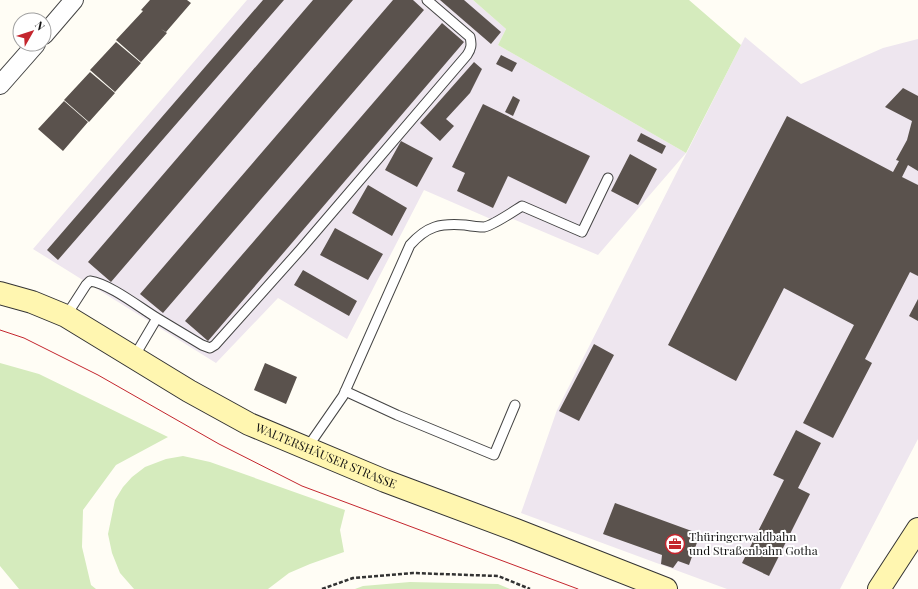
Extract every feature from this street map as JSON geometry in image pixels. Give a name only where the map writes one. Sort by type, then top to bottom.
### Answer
[{"type":"main road","name":"WALTERSHÄUSER STRASSE","points":[[0,293],[32,302],[66,316],[189,390],[249,424],[385,481],[516,530],[666,589]]},
{"type":"main road","points":[[879,589],[918,529]]},
{"type":"street","points":[[52,26],[74,0]]},
{"type":"street","points":[[0,85],[29,52]]},
{"type":"lane","points":[[66,316],[83,288],[90,281],[96,282],[108,287],[202,346],[210,348],[215,345],[300,250],[471,50],[470,37],[427,0]]},
{"type":"lane","points":[[306,449],[342,396],[410,245],[418,236],[438,225],[450,224],[485,227],[522,206],[582,232],[608,178]]},
{"type":"lane","points":[[134,357],[157,318]]},
{"type":"lane","points":[[345,390],[397,414],[494,455],[516,405]]},
{"type":"path","points":[[322,589],[353,578],[413,573],[498,576],[530,589]]},
{"type":"shaded area","points":[[247,0],[473,0],[506,29],[498,45],[686,153],[598,255],[513,219],[500,223],[424,190],[347,339],[278,298],[216,363],[33,249]]},
{"type":"shaded area","points":[[745,37],[801,84],[883,48],[918,39],[918,439],[840,589],[727,589],[521,513],[557,410]]},
{"type":"green space","points":[[473,0],[689,0],[741,45],[686,153],[498,45],[506,29]]},
{"type":"green space","points":[[0,363],[39,374],[168,437],[116,465],[83,510],[82,547],[91,585],[96,589],[19,589],[0,566]]},
{"type":"green space","points":[[183,456],[210,462],[345,510],[340,530],[344,552],[289,573],[268,589],[134,589],[120,573],[112,553],[108,534],[115,500],[123,487],[132,477],[145,467],[166,459]]},
{"type":"green space","points":[[410,582],[498,584],[510,589],[355,589],[363,586]]},
{"type":"building","points":[[150,0],[187,0],[191,3],[166,32],[161,29],[167,33],[141,62],[116,40],[143,11],[141,10]]},
{"type":"building","points":[[263,0],[284,0],[58,260],[47,250]]},
{"type":"building","points":[[313,0],[353,0],[111,282],[88,262]]},
{"type":"building","points":[[393,0],[413,0],[424,10],[163,313],[140,294]]},
{"type":"building","points":[[440,0],[464,0],[501,32],[491,44]]},
{"type":"building","points":[[442,23],[464,42],[208,341],[185,321]]},
{"type":"building","points":[[116,42],[141,63],[115,92],[90,70]]},
{"type":"building","points":[[501,55],[517,63],[512,72],[496,64]]},
{"type":"building","points":[[474,62],[482,69],[470,93],[446,119],[454,126],[440,141],[420,123]]},
{"type":"building","points":[[90,72],[115,93],[89,122],[64,100]]},
{"type":"building","points":[[903,88],[918,96],[918,171],[908,165],[902,177],[918,185],[918,276],[910,272],[865,359],[872,363],[833,438],[803,423],[854,325],[784,288],[736,381],[668,345],[787,116],[893,172],[899,161],[896,160],[907,140],[912,121],[885,107]]},
{"type":"building","points":[[513,96],[520,100],[513,116],[505,112]]},
{"type":"building","points":[[64,101],[88,122],[63,151],[38,129]]},
{"type":"building","points":[[483,104],[590,156],[566,204],[508,176],[493,208],[457,191],[465,173],[452,167]]},
{"type":"building","points":[[641,133],[666,146],[662,154],[637,141]]},
{"type":"building","points":[[401,141],[433,158],[417,187],[385,170]]},
{"type":"building","points":[[630,154],[657,169],[638,205],[611,191]]},
{"type":"building","points":[[368,185],[407,208],[392,236],[352,213]]},
{"type":"building","points":[[335,228],[383,254],[368,280],[320,255]]},
{"type":"building","points":[[303,270],[357,301],[349,316],[294,285]]},
{"type":"building","points":[[918,299],[918,321],[909,316]]},
{"type":"building","points":[[594,344],[614,355],[579,421],[559,411]]},
{"type":"building","points":[[265,363],[297,377],[286,404],[254,390]]},
{"type":"building","points":[[796,430],[821,443],[798,488],[810,494],[769,576],[742,563],[784,480],[773,475]]},
{"type":"building","points":[[615,503],[700,534],[689,565],[678,561],[673,568],[661,564],[662,555],[603,534]]},
{"type":"tram line","points":[[0,330],[24,338],[98,375],[219,444],[302,486],[578,589]]},
{"type":"place","name":"Thüringerwaldbahn und Straßenbahn Gotha","points":[[675,544]]}]
